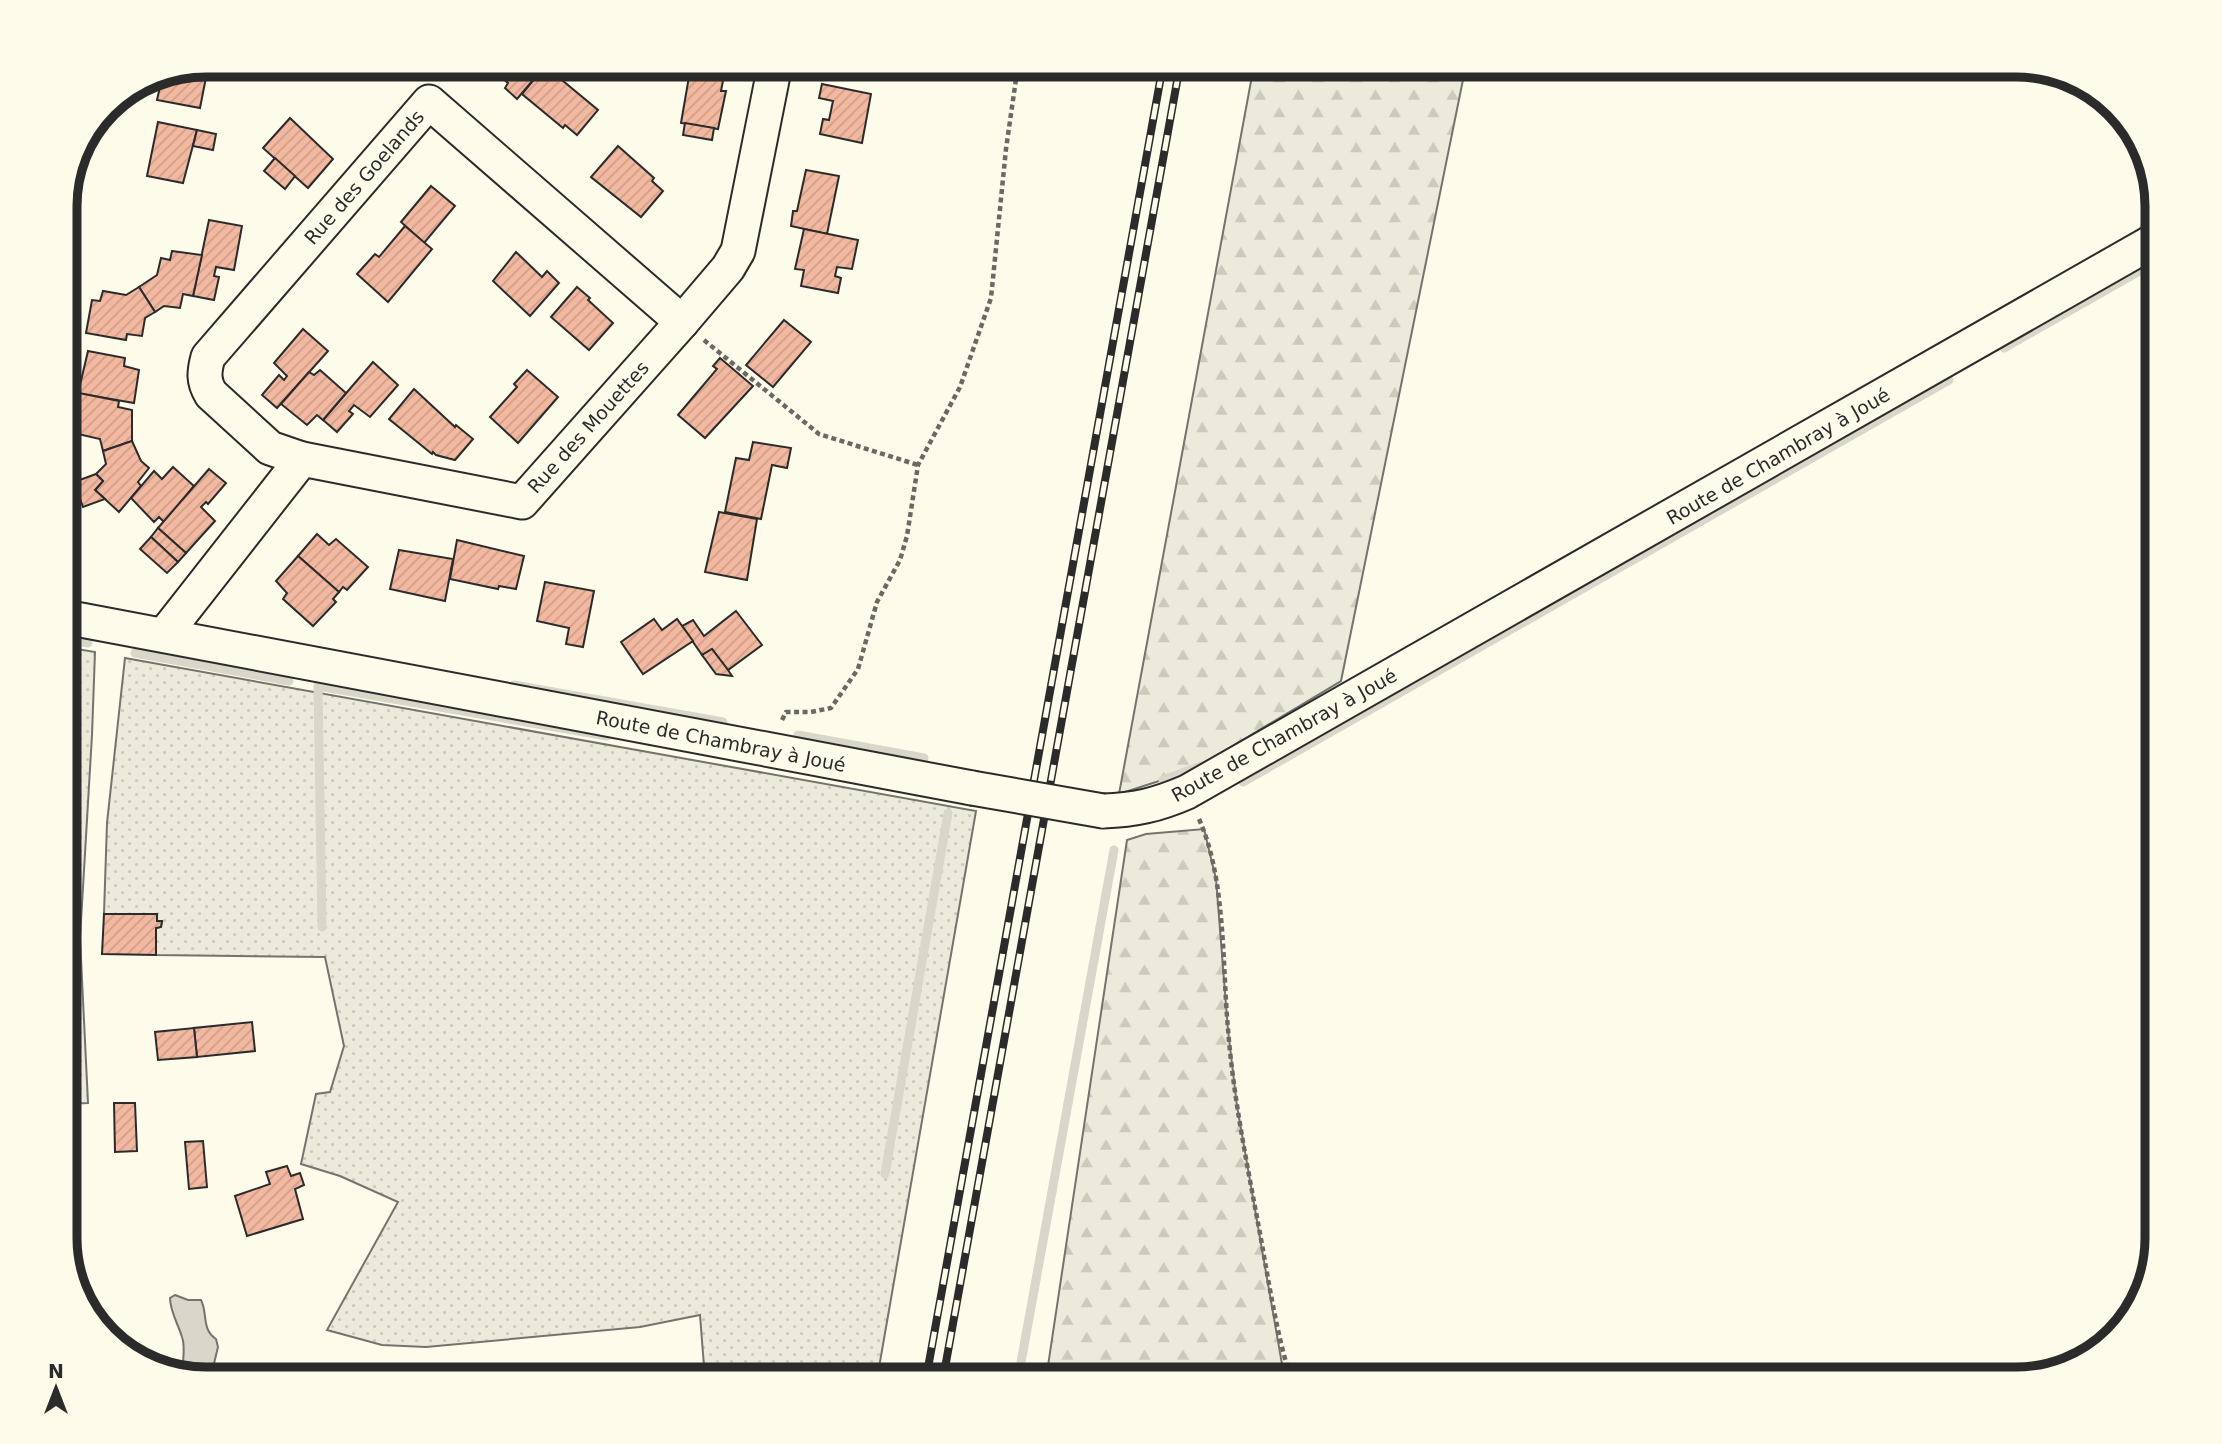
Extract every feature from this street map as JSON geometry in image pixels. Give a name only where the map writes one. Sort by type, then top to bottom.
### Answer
[{"type":"street","name":"Rue des Mouettes","points":[[302,459],[522,502],[728,268],[738,251],[773,77]]},
{"type":"street","name":"Rue des Goelands","points":[[302,459],[271,448],[211,394],[204,383],[208,357],[429,102],[682,322]]},
{"type":"street","name":"Route de Chambray à Joué","points":[[77,619],[972,788],[1103,811],[1133,810],[1161,803],[1187,792],[2145,246]]},
{"type":"street","points":[[164,635],[302,459]]},
{"type":"path","points":[[770,750],[786,712],[811,712],[831,708],[858,669],[877,602],[900,560],[907,536],[918,466],[960,387],[991,298],[1016,77]]},
{"type":"path","points":[[682,322],[819,434],[918,466]]},
{"type":"path","points":[[1187,792],[1205,832],[1216,879],[1237,1106],[1268,1277],[1288,1367]]},
{"type":"green space","points":[[1252,77],[1464,77],[1341,681],[1193,770],[1119,794]]},
{"type":"green space","points":[[77,649],[95,652],[80,938],[88,1103],[77,1103]]},
{"type":"green space","points":[[125,658],[976,811],[879,1367],[704,1367],[700,1315],[640,1327],[426,1347],[382,1345],[327,1330],[398,1202],[340,1176],[301,1164],[316,1094],[330,1092],[344,1046],[325,957],[156,955],[156,928],[161,927],[162,922],[157,921],[157,914],[104,914],[107,823]]},
{"type":"green space","points":[[1204,829],[1216,879],[1237,1106],[1282,1364],[1269,1367],[1048,1367],[1127,840],[1146,834]]},
{"type":"shaded area","points":[[175,1295],[188,1300],[201,1300],[208,1331],[216,1339],[218,1347],[213,1367],[183,1365],[183,1341],[170,1298]]},
{"type":"building","points":[[206,77],[200,108],[157,100],[160,86],[181,79]]},
{"type":"building","points":[[501,77],[536,77],[517,99],[505,88],[508,83]]},
{"type":"building","points":[[536,77],[558,77],[598,110],[577,135],[565,125],[563,128],[522,94]]},
{"type":"building","points":[[689,77],[724,77],[721,91],[726,91],[718,129],[681,123]]},
{"type":"building","points":[[822,84],[871,94],[862,143],[820,134],[823,119],[829,120],[833,101],[819,98]]},
{"type":"building","points":[[290,118],[333,159],[308,188],[263,148]]},
{"type":"building","points":[[158,122],[197,130],[183,183],[147,176]]},
{"type":"building","points":[[685,123],[714,128],[712,140],[683,135]]},
{"type":"building","points":[[197,130],[216,134],[213,150],[193,146]]},
{"type":"building","points":[[618,146],[654,178],[652,181],[663,191],[641,217],[591,177]]},
{"type":"building","points":[[275,158],[295,176],[285,189],[264,171]]},
{"type":"building","points":[[806,170],[839,176],[827,234],[791,226]]},
{"type":"building","points":[[431,186],[455,206],[424,243],[401,222]]},
{"type":"building","points":[[209,220],[242,226],[234,270],[216,267],[214,276],[219,277],[214,300],[193,296]]},
{"type":"building","points":[[405,226],[432,249],[388,302],[357,274],[375,254],[379,257]]},
{"type":"building","points":[[804,229],[858,240],[852,269],[837,267],[835,276],[841,278],[838,293],[801,286],[804,270],[795,269]]},
{"type":"building","points":[[172,251],[202,255],[193,296],[183,294],[180,308],[164,306],[155,312],[139,287],[157,275],[161,258],[170,260]]},
{"type":"building","points":[[516,252],[542,277],[547,271],[559,283],[530,316],[493,281]]},
{"type":"building","points":[[139,287],[155,312],[145,318],[142,336],[127,334],[126,340],[86,333],[92,300],[100,301],[103,291],[126,295]]},
{"type":"building","points":[[577,287],[613,323],[589,350],[551,317]]},
{"type":"building","points":[[784,320],[811,342],[773,387],[746,365]]},
{"type":"building","points":[[303,329],[328,351],[277,408],[262,395],[279,375],[284,380],[287,376],[274,363]]},
{"type":"building","points":[[88,351],[125,358],[124,366],[139,370],[134,403],[77,393],[77,384],[80,385]]},
{"type":"building","points":[[720,358],[753,386],[705,438],[678,415],[717,369],[713,366]]},
{"type":"building","points":[[373,362],[398,385],[370,417],[354,405],[349,411],[353,414],[337,432],[323,420]]},
{"type":"building","points":[[320,370],[346,393],[323,420],[317,415],[307,425],[281,404],[309,372],[314,375]]},
{"type":"building","points":[[527,370],[558,397],[518,443],[490,417],[517,387],[514,384]]},
{"type":"building","points":[[414,389],[455,427],[456,425],[473,439],[455,460],[433,452],[432,454],[389,419]]},
{"type":"building","points":[[79,393],[119,401],[118,407],[132,410],[132,441],[103,451],[100,439],[78,434]]},
{"type":"building","points":[[132,441],[141,461],[149,468],[138,482],[141,486],[119,512],[95,490],[103,481],[96,474],[106,464],[103,451]]},
{"type":"building","points":[[753,442],[791,448],[787,468],[772,465],[761,519],[725,512],[736,458],[749,460]]},
{"type":"building","points":[[173,467],[194,486],[164,522],[159,517],[154,522],[131,498],[154,471],[162,479]]},
{"type":"building","points":[[209,469],[226,483],[208,504],[206,502],[201,507],[215,521],[186,553],[158,528]]},
{"type":"building","points":[[96,474],[103,481],[95,490],[105,499],[83,507],[77,490],[77,481]]},
{"type":"building","points":[[719,512],[757,519],[747,580],[705,572]]},
{"type":"building","points":[[158,528],[186,553],[178,562],[151,537]]},
{"type":"building","points":[[317,534],[329,545],[336,539],[368,567],[347,590],[343,587],[339,592],[298,556]]},
{"type":"building","points":[[151,537],[178,562],[167,573],[140,549]]},
{"type":"building","points":[[457,540],[524,556],[516,589],[499,586],[498,589],[450,579]]},
{"type":"building","points":[[399,550],[453,559],[445,601],[390,589]]},
{"type":"building","points":[[298,556],[339,592],[333,599],[336,602],[313,626],[283,599],[287,593],[276,581]]},
{"type":"building","points":[[545,582],[594,591],[583,647],[566,644],[569,628],[537,621]]},
{"type":"building","points":[[736,611],[762,645],[728,670],[712,649],[702,655],[682,626],[693,620],[704,636]]},
{"type":"building","points":[[654,619],[662,630],[677,619],[693,641],[643,674],[621,642]]},
{"type":"building","points":[[712,649],[732,676],[716,674],[702,655]]},
{"type":"building","points":[[104,914],[157,914],[157,921],[162,921],[161,927],[156,928],[156,955],[102,954]]},
{"type":"building","points":[[252,1022],[255,1051],[197,1057],[194,1028]]},
{"type":"building","points":[[194,1028],[197,1057],[158,1060],[155,1032]]},
{"type":"building","points":[[114,1103],[135,1103],[137,1151],[115,1152]]},
{"type":"building","points":[[203,1141],[207,1187],[189,1189],[185,1142]]},
{"type":"building","points":[[287,1166],[291,1176],[300,1173],[304,1185],[295,1189],[303,1219],[247,1236],[235,1196],[270,1184],[266,1172]]},
{"type":"waterway","points":[[2004,348],[2145,268]]},
{"type":"waterway","points":[[1243,782],[1949,380]]},
{"type":"waterway","points":[[77,641],[88,643]]},
{"type":"waterway","points":[[135,653],[289,681]]},
{"type":"waterway","points":[[514,685],[723,722]]},
{"type":"waterway","points":[[322,927],[318,686],[607,736]]},
{"type":"waterway","points":[[798,735],[924,758]]},
{"type":"waterway","points":[[1163,780],[1201,766]]},
{"type":"waterway","points":[[885,1174],[948,813]]},
{"type":"waterway","points":[[1020,1367],[1114,850]]},
{"type":"railway","points":[[928,1367],[1161,77]]},
{"type":"railway","points":[[945,1367],[1178,77]]}]
